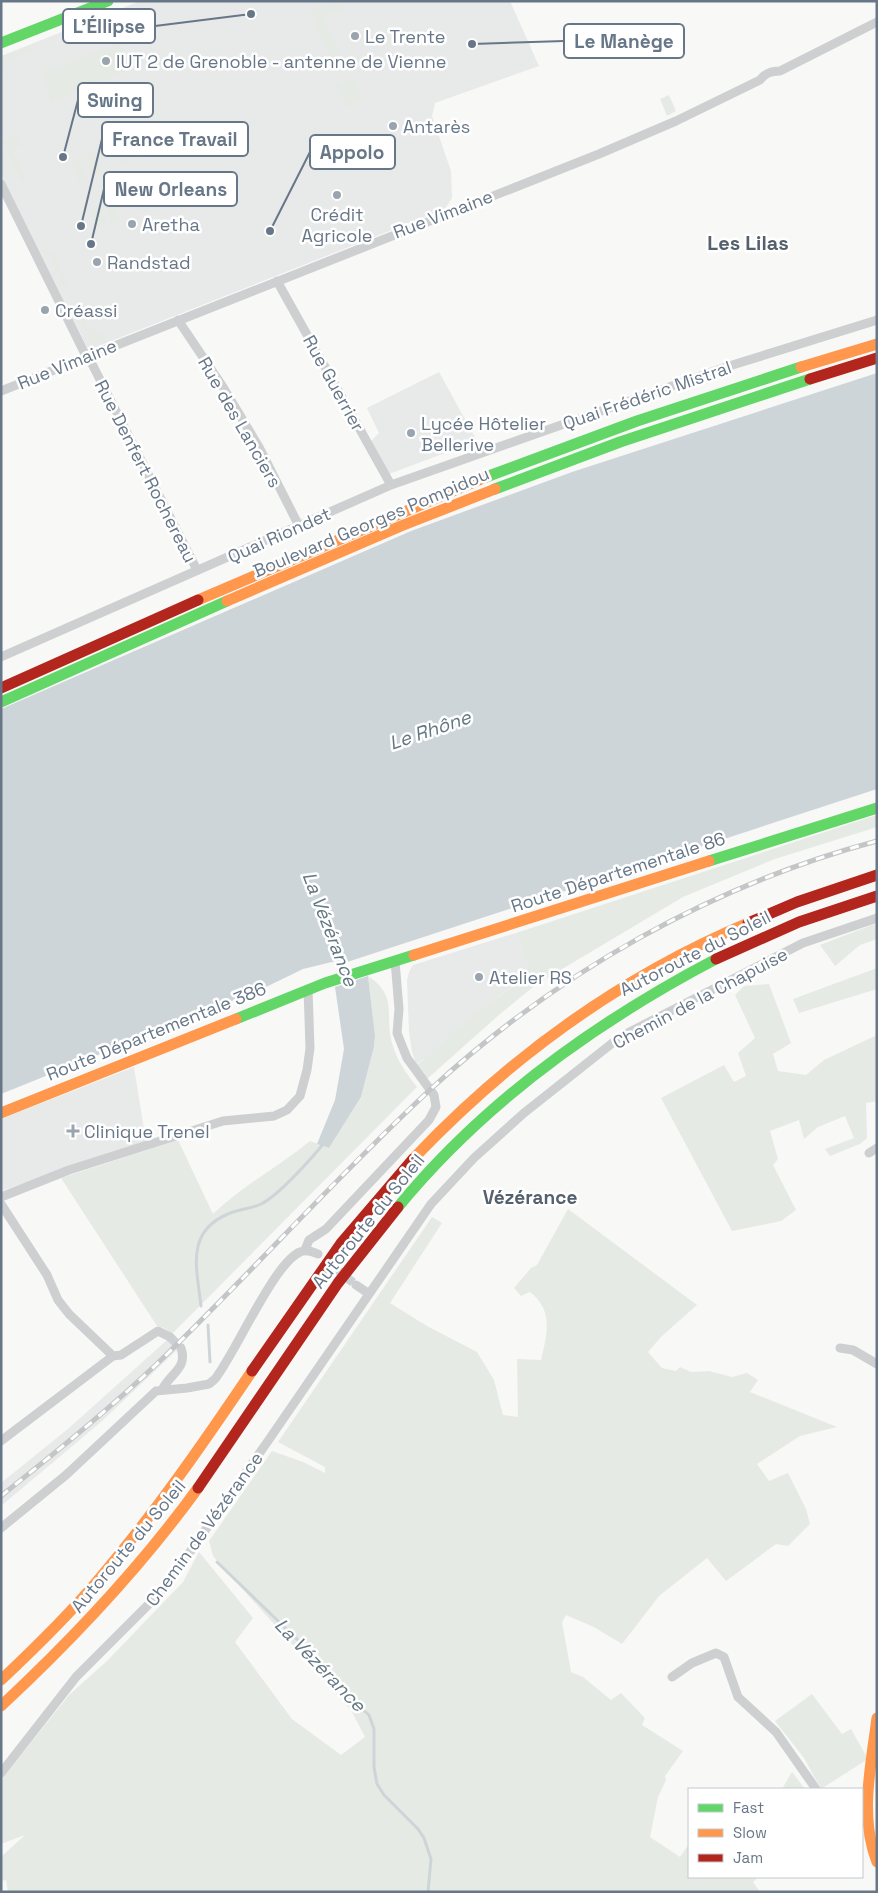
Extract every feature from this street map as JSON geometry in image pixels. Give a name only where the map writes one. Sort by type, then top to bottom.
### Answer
[{"type":"main road","points":[[1,43],[108,1]]},
{"type":"main road","name":"Boulevard Georges Pompidou","points":[[1,688],[331,542],[496,474],[686,404],[877,344]]},
{"type":"main road","name":"Boulevard Georges Pompidou","points":[[1,702],[374,537],[475,496],[689,417],[877,358]]},
{"type":"main road","name":"Route Départementale 86","points":[[325,983],[877,808]]},
{"type":"main road","name":"Autoroute du Soleil","points":[[1,1680],[53,1630],[124,1551],[176,1482],[307,1291],[372,1204],[442,1128],[488,1084],[600,999],[666,960],[723,931],[778,908],[877,875]]},
{"type":"main road","name":"Autoroute du Soleil","points":[[1,1706],[66,1646],[144,1560],[208,1474],[357,1257],[422,1179],[456,1142],[501,1100],[542,1066],[612,1016],[675,979],[735,948],[786,926],[877,896]]},
{"type":"main road","name":"Route Départementale 386","points":[[1,1113],[325,983]]},
{"type":"main road","points":[[877,1718],[865,1836],[877,1862]]},
{"type":"street","name":"Rue Vimaine","points":[[1,391],[676,121],[760,80],[773,71],[780,71],[877,22]]},
{"type":"street","name":"Rue Denfert Rochereau","points":[[1,184],[60,304],[197,570]]},
{"type":"street","name":"Rue Guerrier","points":[[277,281],[391,485]]},
{"type":"street","name":"Rue des Lanciers","points":[[178,320],[223,387],[254,439],[299,526]]},
{"type":"street","name":"Quai Frédéric Mistral","points":[[391,485],[726,367],[877,320]]},
{"type":"street","name":"Quai Riondet","points":[[1,657],[391,485]]},
{"type":"street","name":"Chemin de la Chapuise","points":[[368,1294],[431,1204],[474,1158],[524,1113],[620,1038],[803,943],[877,918]]},
{"type":"street","points":[[1,1528],[66,1475],[150,1395],[162,1390],[209,1384],[215,1379],[278,1275],[290,1259],[305,1250],[309,1240],[333,1222],[429,1120],[436,1107],[434,1094],[407,1058],[400,1046],[397,1033],[399,1008],[395,960]]},
{"type":"street","points":[[1,1196],[69,1170],[222,1121],[274,1116],[287,1110],[300,1096],[307,1070],[310,1048],[308,989]]},
{"type":"street","points":[[1,1204],[47,1275],[58,1300],[69,1314],[112,1356]]},
{"type":"street","points":[[305,1250],[318,1254]]},
{"type":"street","points":[[356,1285],[368,1294]]},
{"type":"street","name":"Chemin de Vézérance","points":[[1,1773],[76,1677],[163,1590],[368,1294]]},
{"type":"street","points":[[1,1441],[112,1356],[121,1355],[158,1331],[170,1337]]},
{"type":"street","points":[[162,1390],[166,1381],[181,1367],[184,1356],[181,1348]]},
{"type":"street","points":[[840,1348],[853,1350],[877,1364]]},
{"type":"street","points":[[672,1677],[692,1663],[708,1656],[716,1653],[724,1657],[738,1697],[776,1732],[815,1788]]},
{"type":"shaded area","points":[[140,1],[510,1],[539,66],[435,103],[432,116],[451,171],[452,198],[445,209],[91,349],[87,347],[1,175],[1,56]]},
{"type":"shaded area","points":[[341,1],[344,9],[324,17],[346,71],[337,74],[311,12]]},
{"type":"shaded area","points":[[123,41],[126,71],[52,102],[41,74]]},
{"type":"shaded area","points":[[29,46],[31,51],[5,62],[7,74],[1,57]]},
{"type":"shaded area","points":[[355,79],[363,99],[346,107],[337,86]]},
{"type":"shaded area","points":[[669,95],[676,111],[667,116],[660,99]]},
{"type":"shaded area","points":[[18,135],[23,145],[12,150],[26,180],[21,182],[2,141]]},
{"type":"shaded area","points":[[136,136],[145,157],[137,161],[128,139]]},
{"type":"shaded area","points":[[122,141],[131,163],[122,166],[114,144]]},
{"type":"shaded area","points":[[94,152],[103,174],[94,177],[85,155]]},
{"type":"shaded area","points":[[79,158],[88,179],[80,183],[71,161]]},
{"type":"shaded area","points":[[155,185],[162,203],[153,207],[146,189]]},
{"type":"shaded area","points":[[142,190],[149,208],[140,212],[132,194]]},
{"type":"shaded area","points":[[112,201],[120,220],[111,223],[103,205]]},
{"type":"shaded area","points":[[99,207],[106,225],[97,229],[90,210]]},
{"type":"shaded area","points":[[43,246],[47,253],[54,250],[70,291],[59,282],[63,280],[59,272],[55,274],[53,271],[57,268],[49,254],[46,255],[41,247]]},
{"type":"shaded area","points":[[79,302],[88,325],[94,332],[100,331],[106,339],[97,343],[89,340],[73,305]]},
{"type":"shaded area","points":[[439,372],[477,441],[389,474],[371,441],[379,433],[367,408]]},
{"type":"shaded area","points":[[877,815],[877,827],[775,859],[683,897],[537,984],[427,1079],[416,1065],[473,1015],[529,976],[516,933]]},
{"type":"shaded area","points":[[877,923],[877,939],[860,945],[835,966],[820,945]]},
{"type":"shaded area","points":[[516,933],[529,976],[499,996],[442,1042],[432,1054],[416,1064],[409,1032],[407,980],[413,965]]},
{"type":"shaded area","points":[[877,968],[877,989],[799,1013],[793,999]]},
{"type":"shaded area","points":[[368,976],[384,992],[389,1008],[390,1036],[395,1052],[403,1068],[417,1087],[172,1334],[164,1328],[157,1326],[61,1178],[178,1140],[213,1214],[236,1194],[310,1141],[329,1148],[361,1097],[374,1047],[375,1035]]},
{"type":"shaded area","points":[[769,984],[791,1043],[773,1054],[778,1071],[806,1075],[824,1060],[877,1035],[877,1101],[866,1103],[867,1138],[860,1144],[830,1156],[825,1149],[854,1138],[845,1116],[818,1127],[804,1139],[799,1120],[770,1131],[778,1159],[773,1165],[796,1210],[781,1221],[732,1231],[661,1098],[724,1065],[734,1082],[746,1076],[738,1053],[755,1038],[735,995],[744,986]]},
{"type":"shaded area","name":"Clinique Trenel","points":[[134,1067],[146,1142],[1,1191],[1,1119]]},
{"type":"shaded area","points":[[568,1209],[697,1305],[662,1336],[648,1352],[662,1368],[676,1371],[680,1367],[691,1372],[709,1371],[732,1377],[747,1373],[758,1380],[750,1392],[837,1427],[800,1436],[757,1464],[769,1481],[788,1473],[806,1509],[810,1524],[788,1546],[776,1544],[726,1581],[707,1558],[659,1596],[622,1644],[594,1627],[566,1615],[562,1622],[571,1672],[583,1677],[611,1700],[621,1693],[645,1718],[642,1725],[683,1751],[665,1776],[666,1780],[658,1797],[650,1837],[680,1857],[688,1845],[688,1878],[757,1878],[753,1882],[760,1892],[8,1892],[6,1880],[1,1881],[1,1857],[25,1835],[1,1844],[1,1780],[69,1695],[107,1661],[183,1582],[199,1552],[253,1618],[235,1642],[292,1719],[341,1755],[365,1737],[351,1710],[213,1556],[209,1541],[272,1451],[303,1462],[325,1473],[325,1467],[278,1442],[432,1217],[442,1223],[390,1303],[427,1326],[477,1352],[494,1380],[503,1415],[518,1417],[517,1359],[541,1360],[547,1323],[543,1307],[530,1292],[521,1296],[514,1288],[531,1268],[537,1265]]},
{"type":"shaded area","points":[[167,1340],[177,1350],[101,1422],[1,1506],[1,1483],[69,1428]]},
{"type":"shaded area","points":[[812,1694],[842,1734],[851,1729],[868,1759],[820,1788],[804,1758],[775,1721]]},
{"type":"shaded area","points":[[792,1772],[804,1788],[783,1788]]},
{"type":"water","name":"Le Rhône","points":[[877,373],[877,789],[338,965],[336,961],[303,969],[264,988],[1,1094],[1,709],[411,531],[572,472]]},
{"type":"water","points":[[368,976],[375,1035],[374,1047],[361,1097],[329,1148],[317,1144],[335,1100],[344,1049],[335,987]]},
{"type":"waterway","name":"La Vézérance","points":[[201,1306],[196,1265],[200,1241],[205,1231],[214,1222],[228,1214],[257,1206],[268,1200],[294,1176],[324,1143]]},
{"type":"waterway","name":"La Vézérance","points":[[208,1325],[210,1362]]},
{"type":"waterway","name":"La Vézérance","points":[[217,1562],[304,1646],[334,1684],[369,1715],[374,1729],[374,1767],[377,1784],[384,1795],[418,1829],[424,1838],[431,1859],[428,1892]]},
{"type":"tunnel","points":[[325,1260],[356,1285]]},
{"type":"tunnel","points":[[170,1337],[181,1348]]},
{"type":"railway","points":[[1,1496],[143,1377],[398,1120],[481,1045],[532,1006],[585,970],[640,937],[697,908],[756,882],[816,859],[877,841]]},
{"type":"traffic: fast","points":[[1,43],[108,1]]},
{"type":"traffic: fast","points":[[486,477],[637,421],[801,367]]},
{"type":"traffic: fast","points":[[495,489],[620,442],[810,379]]},
{"type":"traffic: fast","points":[[1,702],[227,601]]},
{"type":"traffic: fast","points":[[709,861],[877,808]]},
{"type":"traffic: fast","points":[[236,1019],[325,983],[414,955]]},
{"type":"traffic: fast","points":[[398,1207],[432,1168],[468,1132],[545,1067],[628,1009],[716,959]]},
{"type":"traffic: slow","points":[[801,367],[877,344]]},
{"type":"traffic: slow","points":[[198,600],[486,477]]},
{"type":"traffic: slow","points":[[227,601],[401,526],[495,489]]},
{"type":"traffic: slow","points":[[414,955],[709,861]]},
{"type":"traffic: slow","points":[[413,1159],[449,1122],[487,1088],[568,1024],[611,995],[655,969],[748,923]]},
{"type":"traffic: slow","points":[[1,1113],[236,1019]]},
{"type":"traffic: slow","points":[[1,1680],[64,1618],[120,1554],[178,1477],[252,1371]]},
{"type":"traffic: slow","points":[[1,1706],[105,1602],[176,1518],[198,1488]]},
{"type":"traffic: slow","points":[[877,1718],[868,1791],[869,1827],[877,1862]]},
{"type":"traffic: jam","points":[[810,379],[877,358]]},
{"type":"traffic: jam","points":[[1,688],[198,600]]},
{"type":"traffic: jam","points":[[748,923],[797,902],[877,875]]},
{"type":"traffic: jam","points":[[716,959],[799,922],[877,896]]},
{"type":"traffic: jam","points":[[252,1371],[342,1242],[413,1159]]},
{"type":"traffic: jam","points":[[198,1488],[338,1283],[398,1207]]},
{"type":"place","name":"L'Éllipse","points":[[251,14]]},
{"type":"place","name":"Le Trente","points":[[355,36]]},
{"type":"place","name":"Le Manège","points":[[472,44]]},
{"type":"place","name":"IUT 2 de Grenoble - antenne de Vienne","points":[[106,61]]},
{"type":"place","name":"Antarès","points":[[393,126]]},
{"type":"place","name":"Swing","points":[[63,157]]},
{"type":"place","name":"Crédit Agricole","points":[[337,195]]},
{"type":"place","name":"Aretha","points":[[132,224]]},
{"type":"place","name":"France Travail","points":[[81,226]]},
{"type":"place","name":"Appolo","points":[[270,231]]},
{"type":"place","name":"New Orleans","points":[[91,244]]},
{"type":"place","name":"Randstad","points":[[97,262]]},
{"type":"place","name":"Créassi","points":[[45,310]]},
{"type":"place","name":"Lycée Hôtelier Bellerive","points":[[411,433]]},
{"type":"place","name":"Atelier RS","points":[[479,977]]},
{"type":"place","name":"Clinique Trenel","points":[[73,1131]]},
{"type":"district","name":"Les Lilas","points":[[748,243]]},
{"type":"district","name":"Vézérance","points":[[530,1197]]}]
